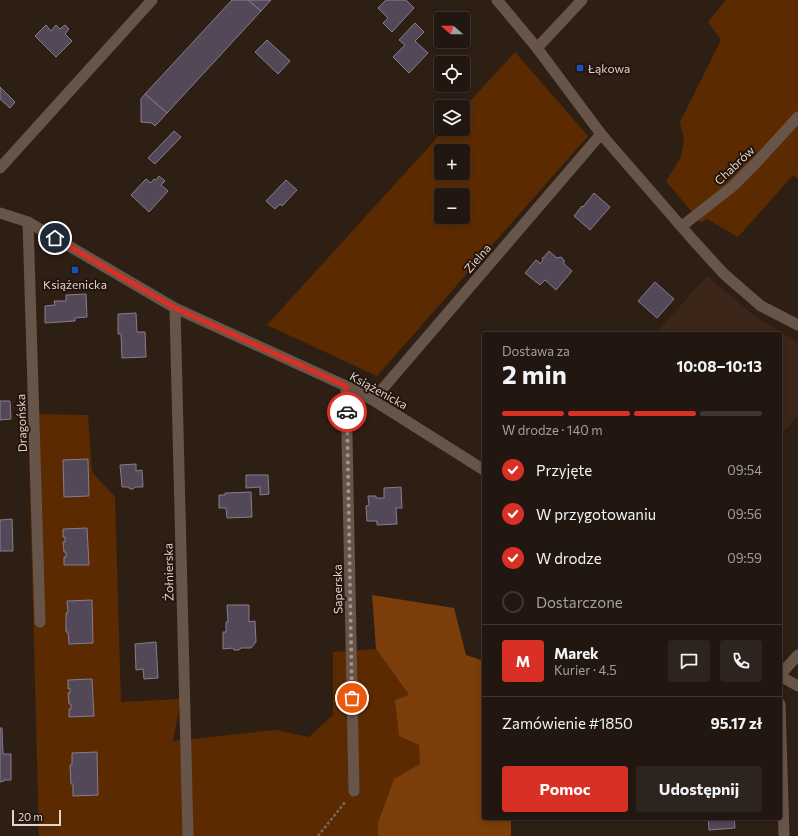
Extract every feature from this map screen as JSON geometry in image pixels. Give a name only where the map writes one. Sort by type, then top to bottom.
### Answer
[{"type":"street","points":[[0,168],[152,0]]},
{"type":"street","points":[[497,0],[537,48],[601,134],[724,274],[761,306],[798,325]]},
{"type":"street","points":[[537,48],[582,0]]},
{"type":"street","name":"Chabrów","points":[[682,226],[732,187],[798,117]]},
{"type":"street","name":"Zielna","points":[[373,400],[601,134]]},
{"type":"street","name":"Książenicka","points":[[0,213],[28,222],[175,308],[346,386],[373,400],[482,469]]},
{"type":"street","name":"Dragońska","points":[[28,222],[40,622]]},
{"type":"street","name":"Żołnierska","points":[[175,308],[188,836]]},
{"type":"street","name":"Saperska","points":[[346,386],[354,791]]},
{"type":"street","points":[[782,673],[798,655]]},
{"type":"street","points":[[782,676],[798,686]]},
{"type":"street","points":[[782,770],[784,836]]},
{"type":"path","points":[[318,836],[354,791]]},
{"type":"shaded area","points":[[726,0],[798,0],[798,179],[793,175],[738,237],[707,219],[701,223],[666,181],[681,157],[684,140],[680,122],[721,40],[708,22]]},
{"type":"shaded area","points":[[515,52],[588,136],[377,376],[267,325],[439,136],[470,136],[470,101]]},
{"type":"shaded area","points":[[707,276],[757,318],[781,332],[657,332]]},
{"type":"shaded area","points":[[782,333],[798,342],[798,416],[782,434]]},
{"type":"shaded area","points":[[28,414],[88,415],[92,472],[115,497],[121,702],[181,699],[173,741],[276,730],[309,737],[333,715],[333,652],[376,649],[409,695],[424,770],[378,823],[378,836],[39,836]]},
{"type":"shaded area","points":[[372,595],[454,608],[466,655],[482,660],[482,820],[511,820],[511,836],[378,836],[378,823],[394,779],[420,764],[419,745],[399,736],[395,700],[409,695],[376,649]]},
{"type":"building","points":[[232,0],[248,0],[261,11],[167,113],[145,94]]},
{"type":"building","points":[[248,0],[271,0],[261,11]]},
{"type":"building","points":[[386,0],[406,0],[414,8],[392,32],[383,23],[388,18],[378,8]]},
{"type":"building","points":[[415,23],[424,32],[415,41],[428,53],[409,73],[393,57],[405,45],[399,40]]},
{"type":"building","points":[[46,25],[51,31],[56,25],[60,29],[65,25],[69,29],[65,34],[72,41],[56,57],[35,36]]},
{"type":"building","points":[[267,40],[290,61],[278,74],[255,52]]},
{"type":"building","points":[[0,87],[15,102],[10,108],[0,99]]},
{"type":"building","points":[[145,94],[167,113],[155,126],[152,123],[141,122],[141,99]]},
{"type":"building","points":[[174,131],[181,137],[155,164],[148,158]]},
{"type":"building","points":[[159,176],[165,181],[161,185],[168,191],[149,212],[131,195],[146,179],[151,183]]},
{"type":"building","points":[[286,180],[297,190],[282,206],[280,204],[275,209],[266,201]]},
{"type":"building","points":[[594,193],[610,207],[590,230],[574,216]]},
{"type":"building","points":[[549,251],[557,258],[561,257],[564,260],[564,264],[572,271],[556,290],[545,280],[540,285],[525,273],[536,260],[540,264],[543,260],[542,258]]},
{"type":"building","points":[[655,282],[674,299],[657,318],[638,301]]},
{"type":"building","points":[[86,294],[87,317],[75,318],[75,321],[45,323],[45,306],[55,305],[54,301],[66,301],[66,295]]},
{"type":"building","points":[[136,313],[137,332],[145,332],[146,357],[122,358],[121,334],[118,334],[118,314]]},
{"type":"building","points":[[0,401],[10,401],[11,419],[0,420]]},
{"type":"building","points":[[88,459],[89,496],[64,497],[63,460]]},
{"type":"building","points":[[136,464],[136,471],[142,470],[143,487],[135,487],[130,489],[128,487],[122,487],[120,465]]},
{"type":"building","points":[[246,475],[268,475],[269,494],[260,495],[260,487],[246,488]]},
{"type":"building","points":[[401,487],[402,508],[396,508],[397,524],[377,525],[377,521],[367,521],[366,506],[369,505],[368,496],[384,498],[384,488]]},
{"type":"building","points":[[251,492],[252,517],[227,518],[226,508],[219,508],[219,495],[225,495],[225,493]]},
{"type":"building","points":[[12,519],[13,551],[0,551],[0,520]]},
{"type":"building","points":[[87,528],[89,565],[64,565],[64,557],[66,557],[66,552],[64,552],[63,542],[65,542],[65,537],[63,537],[63,529]]},
{"type":"building","points":[[92,600],[93,643],[69,644],[68,632],[66,632],[66,613],[68,613],[67,601]]},
{"type":"building","points":[[227,605],[249,605],[249,622],[255,621],[256,642],[251,648],[241,648],[239,650],[234,650],[233,648],[223,649],[223,632],[226,632],[226,622],[228,622]]},
{"type":"building","points":[[156,642],[158,678],[144,679],[143,669],[136,670],[135,644]]},
{"type":"building","points":[[92,679],[94,716],[69,717],[69,709],[71,709],[71,704],[69,704],[68,693],[70,693],[70,688],[68,689],[68,680]]},
{"type":"building","points":[[0,728],[2,728],[3,754],[11,754],[11,780],[4,780],[0,782]]},
{"type":"building","points":[[97,752],[98,795],[73,796],[70,765],[72,765],[72,753]]},
{"type":"building","points":[[708,820],[734,820],[735,828],[709,830]]},
{"type":"way so far","points":[[347,412],[352,698]]},
{"type":"place","name":"Łąkowa","points":[[580,68]]},
{"type":"place","name":"Książenicka","points":[[75,270]]},
{"type":"route","points":[[55,238],[175,308],[346,386],[347,412]]}]
